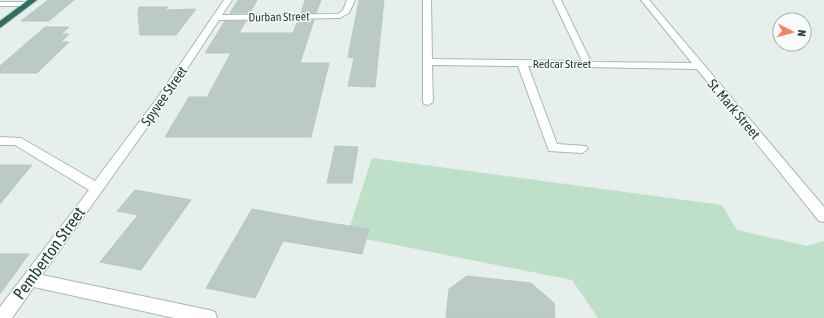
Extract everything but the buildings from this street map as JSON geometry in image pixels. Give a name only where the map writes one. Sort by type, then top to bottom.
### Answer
[{"type":"highway","points":[[0,15],[24,2]]},
{"type":"highway","points":[[0,25],[24,2]]},
{"type":"street","name":"Spyvee Street","points":[[96,188],[162,99],[228,0]]},
{"type":"street","name":"Durban Street","points":[[217,18],[340,16],[346,11],[351,0]]},
{"type":"street","points":[[427,0],[428,102]]},
{"type":"street","points":[[557,0],[587,64]]},
{"type":"street","name":"St. Mark Street","points":[[645,0],[824,217]]},
{"type":"street","points":[[0,4],[24,2]]},
{"type":"street","name":"Redcar Street","points":[[427,62],[698,66]]},
{"type":"street","points":[[522,64],[553,148],[582,149]]},
{"type":"street","points":[[0,141],[17,141],[96,188]]},
{"type":"street","name":"Pemberton Street","points":[[2,318],[96,188]]},
{"type":"street","points":[[30,279],[209,318]]},
{"type":"green space","points":[[372,158],[722,205],[737,230],[807,246],[824,241],[824,318],[598,318],[572,280],[366,239],[350,226]]}]
